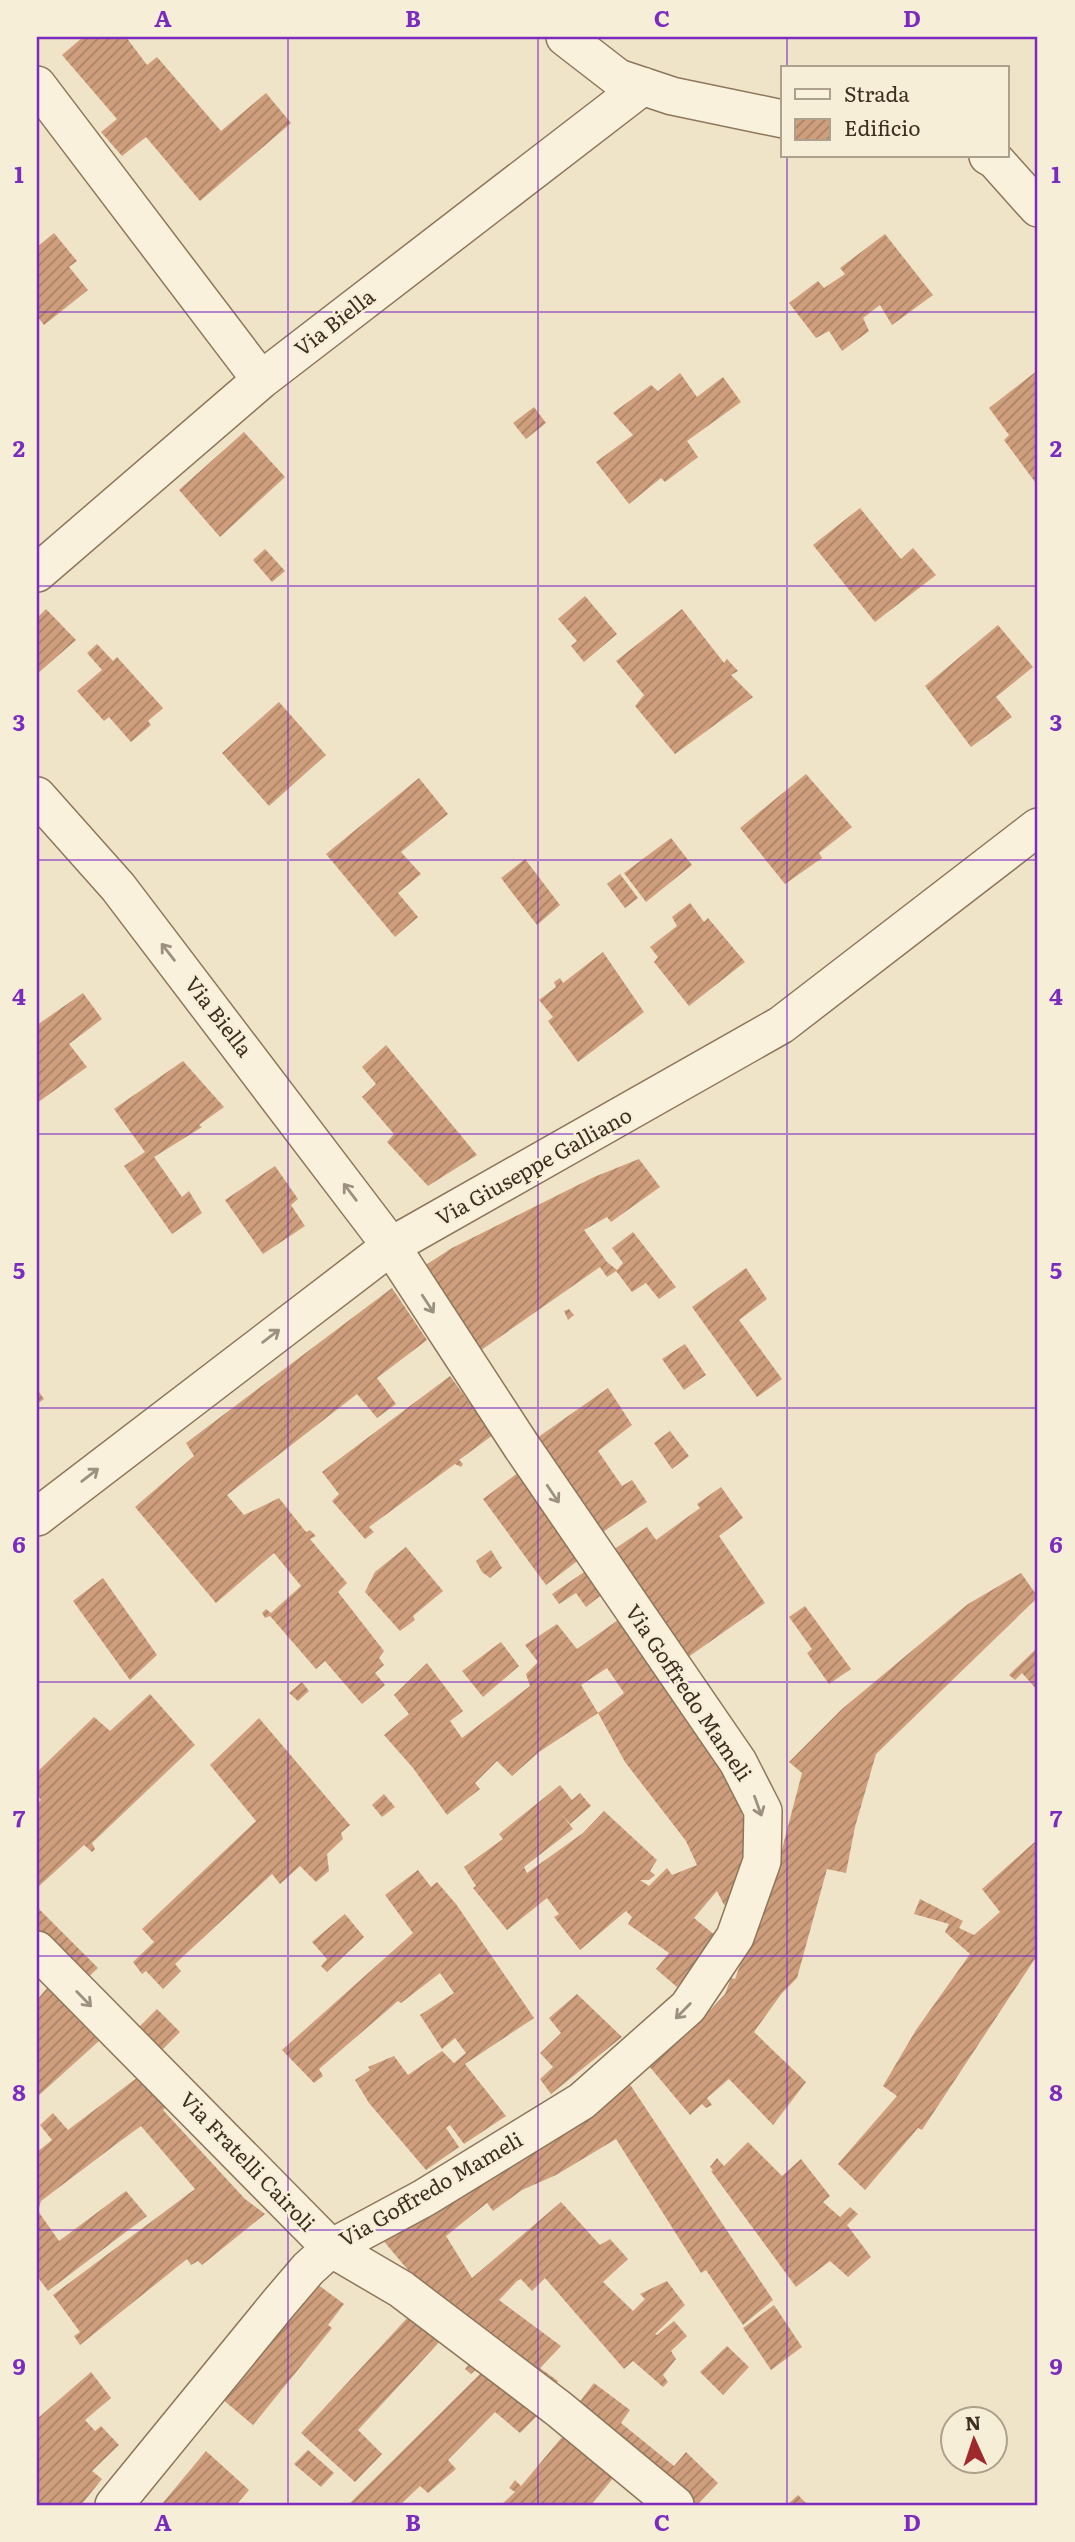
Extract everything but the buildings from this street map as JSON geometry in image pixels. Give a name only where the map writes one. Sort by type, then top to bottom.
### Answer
[{"type":"street","points":[[565,37],[618,78],[672,96],[781,119]]},
{"type":"street","points":[[37,85],[261,380]]},
{"type":"street","name":"Via Biella","points":[[37,573],[261,380],[643,86]]},
{"type":"street","points":[[992,158],[1038,208]]},
{"type":"street","name":"Via Biella","points":[[37,796],[118,887],[391,1246]]},
{"type":"street","name":"Via Giuseppe Galliano","points":[[37,1517],[391,1246],[781,1025],[1038,827]]},
{"type":"street","name":"Via Goffredo Mameli","points":[[114,2505],[286,2294],[331,2248],[424,2198],[582,2101],[688,2007],[735,1937],[762,1861],[763,1811],[738,1762],[522,1447],[391,1246]]},
{"type":"street","name":"Via Fratelli Cairoli","points":[[37,1950],[331,2248],[401,2289],[559,2409],[675,2505]]}]
